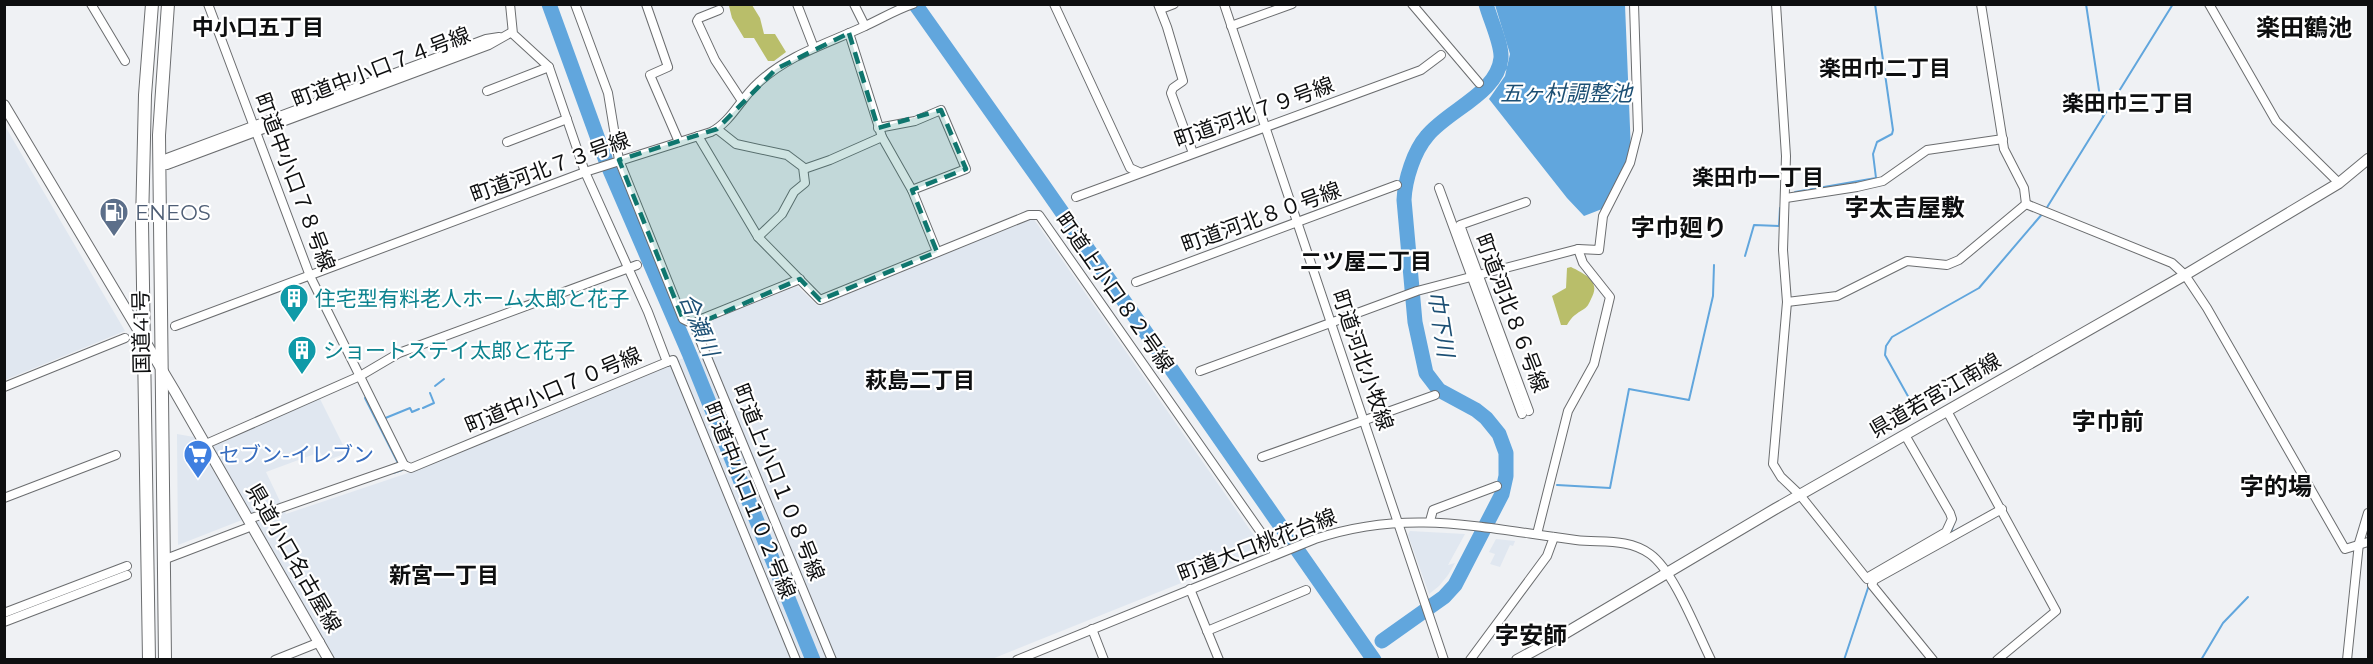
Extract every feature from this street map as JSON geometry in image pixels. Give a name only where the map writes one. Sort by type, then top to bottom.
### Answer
[{"type":"highway","name":"国道41号","points":[[149,660],[143,137],[152,4]]},
{"type":"highway","name":"国道41号","points":[[165,660],[159,135],[168,4]]},
{"type":"main road","name":"県道小口名古屋線","points":[[4,105],[161,367],[206,444],[248,524],[329,660]]},
{"type":"main road","name":"県道若宮江南線","points":[[1517,660],[2185,275],[2339,183],[2368,159]]},
{"type":"street","points":[[91,4],[125,62]]},
{"type":"street","name":"町道中小口７８号線","points":[[208,4],[310,276],[404,465]]},
{"type":"street","points":[[508,34],[510,4]]},
{"type":"street","name":"町道上小口１０８号線","points":[[575,4],[608,93],[618,161],[683,319],[695,325],[832,660]]},
{"type":"street","points":[[646,4],[668,68],[650,75],[679,142]]},
{"type":"street","points":[[797,4],[814,48]]},
{"type":"street","points":[[854,4],[865,27]]},
{"type":"street","points":[[1054,4],[1130,168],[1139,172]]},
{"type":"street","points":[[1173,4],[1160,7],[1183,81],[1173,88],[1171,93],[1193,153]]},
{"type":"street","name":"町道河北小牧線","points":[[1224,4],[1444,660]]},
{"type":"street","points":[[1231,26],[1292,4]]},
{"type":"street","points":[[1412,4],[1479,84]]},
{"type":"street","points":[[1200,371],[1417,291],[1578,249],[1599,250],[1603,216],[1630,163],[1638,131],[1634,4]]},
{"type":"street","points":[[1776,4],[1786,156],[1783,250],[1787,302],[1773,464],[1781,477],[1800,495],[1867,579],[1946,532],[1951,524],[1950,513],[1905,435]]},
{"type":"street","points":[[1981,4],[2004,149],[2024,188],[2026,204]]},
{"type":"street","points":[[2209,4],[2276,122],[2339,183]]},
{"type":"street","name":"町道河北７３号線","points":[[175,327],[601,166],[717,129],[758,83],[796,56],[865,27],[909,5]]},
{"type":"street","points":[[719,10],[697,21],[715,60],[742,100]]},
{"type":"street","points":[[849,33],[878,128],[912,190],[938,252]]},
{"type":"street","name":"町道中小口７４号線","points":[[167,161],[486,39],[508,34]]},
{"type":"street","name":"町道中小口７０号線","points":[[164,560],[248,524],[404,465],[411,468],[667,362],[648,312],[627,270],[585,172],[549,67],[516,38],[508,34]]},
{"type":"street","name":"町道河北７９号線","points":[[1076,197],[1421,70],[1441,55]]},
{"type":"street","points":[[487,91],[549,67]]},
{"type":"street","points":[[878,128],[915,121],[941,110],[966,169],[912,190]]},
{"type":"street","points":[[507,142],[567,119]]},
{"type":"street","points":[[717,129],[736,144],[787,155],[797,160],[804,169],[805,183],[794,192],[782,214],[758,237]]},
{"type":"street","points":[[695,325],[699,320],[800,279],[758,237],[698,136]]},
{"type":"street","points":[[804,169],[882,137]]},
{"type":"street","points":[[1786,198],[1882,181],[1928,150],[2002,140]]},
{"type":"street","name":"町道河北８０号線","points":[[1136,282],[1397,185]]},
{"type":"street","points":[[1439,188],[1526,412]]},
{"type":"street","name":"町道河北８６号線","points":[[1452,223],[1526,199],[1460,225],[1475,276]]},
{"type":"street","points":[[1787,302],[1837,296],[1907,261],[1947,265],[1959,260],[2026,204]]},
{"type":"street","points":[[2026,204],[2172,263],[2185,275],[2207,308],[2345,549],[2364,543]]},
{"type":"street","name":"町道上小口８２号線","points":[[800,279],[820,300],[1029,214],[1039,215],[1276,554]]},
{"type":"street","points":[[1537,534],[1568,411],[1594,364],[1610,297],[1583,263],[1578,249]]},
{"type":"street","points":[[206,444],[360,376],[399,353],[637,265]]},
{"type":"street","points":[[4,387],[125,338]]},
{"type":"street","name":"町道中小口１０２号線","points":[[667,362],[673,360],[796,660]]},
{"type":"street","points":[[1262,458],[1435,395]]},
{"type":"street","points":[[1947,411],[2002,508],[2056,611],[1997,660]]},
{"type":"street","points":[[4,498],[116,455]]},
{"type":"street","points":[[1430,521],[1433,510],[1497,486]]},
{"type":"street","points":[[1933,660],[1872,585],[1874,580],[2002,508]]},
{"type":"street","points":[[2347,660],[2368,513]]},
{"type":"street","name":"町道大口桃花台線","points":[[1017,660],[1302,543],[1354,528],[1399,521],[1430,521],[1633,545],[1657,559],[1667,573],[1711,660]]},
{"type":"street","points":[[1470,660],[1547,556],[1554,537]]},
{"type":"street","points":[[4,613],[127,570],[4,622]]},
{"type":"street","points":[[1190,589],[1219,660]]},
{"type":"street","points":[[1208,631],[1306,590]]},
{"type":"street","points":[[1092,629],[1104,660]]},
{"type":"street","points":[[275,660],[320,642]]},
{"type":"highlighted area","points":[[849,33],[878,128],[941,110],[966,169],[912,190],[937,252],[820,300],[800,279],[695,325],[683,319],[619,160],[717,129],[776,69]]},
{"type":"shaded area","points":[[5,126],[125,331],[4,380]]},
{"type":"shaded area","points":[[1033,218],[1262,547],[1261,551],[992,659],[335,659],[213,448],[215,443],[319,397],[347,453],[325,461],[320,452],[266,472],[286,514],[411,472],[710,347],[701,324],[797,286],[818,306]]},
{"type":"shaded area","name":"セブン-イレブン","points":[[177,434],[194,437],[242,520],[178,545]]},
{"type":"shaded area","points":[[1410,531],[1465,534],[1448,565],[1455,563],[1448,575],[1429,594],[1408,535]]},
{"type":"shaded area","points":[[1496,539],[1515,541],[1513,546],[1510,545],[1500,567],[1490,564],[1495,554],[1489,552]]},
{"type":"green space","points":[[752,5],[760,18],[764,34],[775,34],[786,52],[774,61],[768,61],[754,38],[744,38],[732,18],[729,6]]},
{"type":"green space","points":[[1571,267],[1589,278],[1594,291],[1587,307],[1574,316],[1567,325],[1561,325],[1552,296],[1566,288],[1567,268]]},
{"type":"water","name":"五ヶ村調整池","points":[[1495,5],[1625,5],[1631,152],[1629,164],[1602,209],[1584,216],[1567,198],[1489,99],[1505,76],[1510,54]]},
{"type":"waterway","name":"合瀬川","points":[[549,4],[606,161],[689,353],[813,660]]},
{"type":"waterway","points":[[915,4],[1374,660]]},
{"type":"waterway","name":"巾下川","points":[[1382,641],[1444,597],[1455,585],[1502,494],[1506,476],[1506,453],[1499,434],[1476,410],[1439,390],[1426,373],[1415,322],[1404,200],[1411,166],[1422,142],[1436,127],[1482,91],[1498,70],[1501,52],[1486,4]]},
{"type":"waterway","points":[[1795,192],[1876,178],[1873,154],[1877,142],[1892,134],[1893,130],[1875,4]]},
{"type":"waterway","points":[[2086,4],[2103,117]]},
{"type":"waterway","points":[[2046,209],[2173,4]]},
{"type":"waterway","name":"巾下川","points":[[1494,79],[1508,67]]},
{"type":"waterway","points":[[1745,256],[1754,225],[1779,226],[1780,208]]},
{"type":"waterway","points":[[1919,416],[1885,355],[1886,346],[1892,337],[1979,288],[2043,213]]},
{"type":"waterway","points":[[1557,485],[1610,488],[1629,389],[1689,400],[1713,296],[1714,265]]},
{"type":"waterway","points":[[435,386],[444,379]]},
{"type":"waterway","points":[[423,408],[434,403],[430,393]]},
{"type":"waterway","points":[[365,398],[398,463]]},
{"type":"waterway","points":[[383,419],[410,408],[412,412],[419,409]]},
{"type":"waterway","points":[[393,473],[402,470]]},
{"type":"waterway","points":[[1951,533],[1955,518]]},
{"type":"waterway","points":[[1844,660],[1869,585]]},
{"type":"waterway","points":[[2201,660],[2223,623],[2248,597]]},
{"type":"waterway","points":[[17,613],[51,600]]},
{"type":"place","name":"ENEOS","points":[[114,238]]},
{"type":"place","name":"住宅型有料老人ホーム太郎と花子","points":[[294,324]]},
{"type":"place","name":"ショートステイ太郎と花子","points":[[302,376]]},
{"type":"place","name":"セブン-イレブン","points":[[198,480]]},
{"type":"district","name":"中小口五丁目","points":[[258,27]]},
{"type":"district","name":"楽田鶴池","points":[[2304,27]]},
{"type":"district","name":"楽田巾二丁目","points":[[1885,68]]},
{"type":"district","name":"楽田巾三丁目","points":[[2128,103]]},
{"type":"district","name":"楽田巾一丁目","points":[[1758,177]]},
{"type":"district","name":"字太吉屋敷","points":[[1905,207]]},
{"type":"district","name":"字巾廻り","points":[[1679,227]]},
{"type":"district","name":"二ツ屋二丁目","points":[[1366,261]]},
{"type":"district","name":"萩島二丁目","points":[[920,380]]},
{"type":"district","name":"字巾前","points":[[2108,421]]},
{"type":"district","name":"字的場","points":[[2276,486]]},
{"type":"district","name":"新宮一丁目","points":[[444,575]]},
{"type":"district","name":"字安師","points":[[1531,635]]}]
